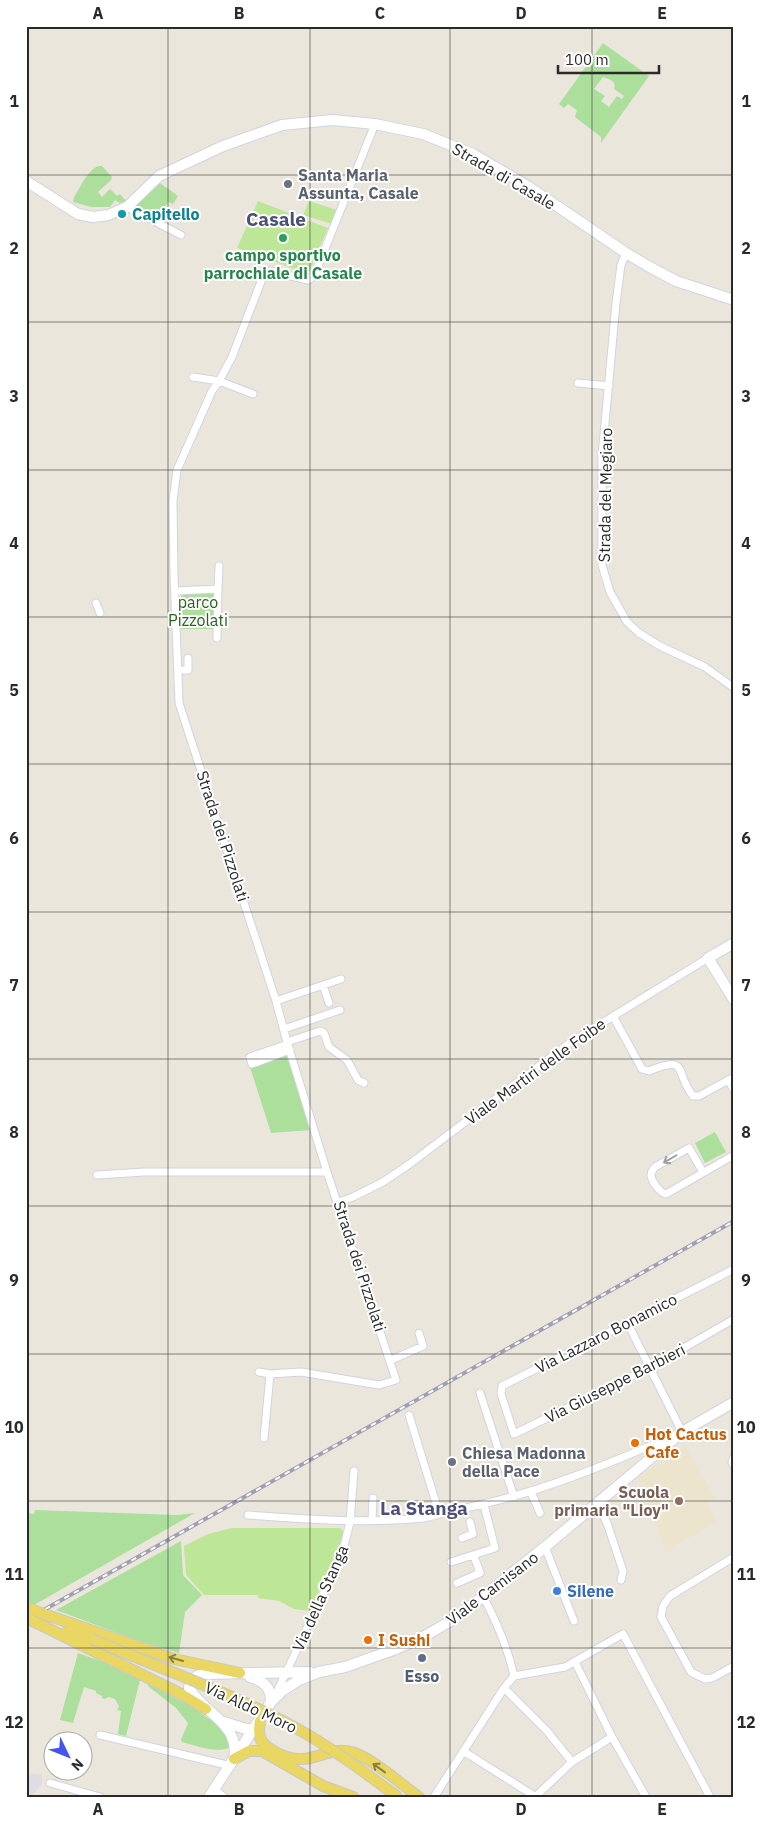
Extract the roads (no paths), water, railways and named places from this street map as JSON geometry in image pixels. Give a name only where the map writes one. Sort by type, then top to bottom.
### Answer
[{"type":"main road","name":"Strada di Casale","points":[[26,181],[78,214],[93,217],[108,215],[127,206],[159,176],[223,146],[282,125],[333,120],[375,124],[423,134],[473,154],[530,187],[626,253],[676,281],[734,300]]},
{"type":"main road","name":"Viale Martiri delle Foibe","points":[[708,958],[734,942]]},
{"type":"main road","points":[[708,958],[734,1000]]},
{"type":"main road","name":"Viale Camisano","points":[[232,1762],[234,1740],[228,1727],[206,1709],[189,1688],[190,1682],[196,1676],[202,1674],[319,1672],[345,1667],[396,1649],[423,1637],[456,1618],[484,1598],[682,1432],[734,1402]]},
{"type":"main road","points":[[26,1607],[98,1653],[181,1694],[206,1709]]},
{"type":"main road","points":[[26,1618],[42,1619],[103,1634],[174,1659],[240,1673]]},
{"type":"main road","name":"Via Aldo Moro","points":[[42,1619],[213,1688],[283,1721],[332,1750],[398,1797]]},
{"type":"main road","name":"Viale Camisano","points":[[232,1762],[272,1702],[291,1685],[319,1672]]},
{"type":"main road","name":"Viale Camisano","points":[[240,1673],[262,1680],[270,1692],[272,1702]]},
{"type":"main road","name":"Viale Camisano","points":[[220,1720],[246,1729],[258,1725]]},
{"type":"main road","points":[[258,1725],[260,1736],[268,1747],[286,1756],[302,1759],[336,1751],[354,1752],[369,1760],[419,1797]]},
{"type":"main road","points":[[212,1793],[232,1762],[249,1751],[262,1751],[323,1786],[353,1797]]},
{"type":"main road","points":[[302,1759],[298,1765],[305,1775]]},
{"type":"street","name":"Strada dei Pizzolati","points":[[270,1374],[301,1372],[379,1385],[396,1380],[339,1202],[327,1172],[276,1001],[179,704],[173,501],[177,470],[212,391],[232,357],[262,279],[270,271],[308,280],[314,276],[375,124]]},
{"type":"street","points":[[127,206],[181,235]]},
{"type":"street","name":"Strada del Megiaro","points":[[626,253],[621,265],[616,303],[602,456],[602,565],[610,592],[627,622],[639,633],[660,646],[704,667],[734,688]]},
{"type":"street","points":[[193,377],[219,382],[253,394]]},
{"type":"street","points":[[578,383],[609,386]]},
{"type":"street","points":[[217,638],[218,566]]},
{"type":"street","points":[[175,591],[218,589]]},
{"type":"street","points":[[96,603],[100,613]]},
{"type":"street","points":[[178,670],[188,670],[188,658]]},
{"type":"street","name":"Viale Martiri delle Foibe","points":[[339,1202],[383,1182],[411,1163],[568,1044],[708,958]]},
{"type":"street","points":[[276,1001],[341,979]]},
{"type":"street","points":[[323,985],[329,1003]]},
{"type":"street","points":[[284,1030],[340,1010]]},
{"type":"street","points":[[613,1016],[642,1069],[649,1071],[673,1063],[680,1069],[689,1091],[696,1097],[731,1078],[734,1090]]},
{"type":"street","points":[[250,1058],[252,1064],[320,1031],[324,1033],[329,1047],[347,1060],[358,1080],[364,1083]]},
{"type":"street","points":[[703,1172],[689,1148],[655,1167],[652,1177],[660,1192],[666,1194],[703,1172],[733,1158]]},
{"type":"street","points":[[97,1175],[141,1169],[327,1172]]},
{"type":"street","name":"Via Lazzaro Bonamico","points":[[507,1413],[501,1394],[502,1386],[734,1269]]},
{"type":"street","name":"Via Giuseppe Barbieri","points":[[507,1413],[514,1434],[649,1368],[734,1319]]},
{"type":"street","points":[[248,1516],[350,1522],[409,1519],[440,1513],[468,1515],[484,1505],[532,1492],[629,1455],[682,1432],[627,1322]]},
{"type":"street","points":[[391,1360],[424,1346],[419,1333]]},
{"type":"street","points":[[259,1372],[270,1374],[264,1438]]},
{"type":"street","points":[[480,1393],[514,1497]]},
{"type":"street","points":[[409,1415],[440,1513]]},
{"type":"street","points":[[734,1456],[732,1462],[734,1466]]},
{"type":"street","name":"Via della Stanga","points":[[272,1702],[342,1554],[350,1522],[354,1471]]},
{"type":"street","points":[[532,1492],[540,1513]]},
{"type":"street","points":[[372,1520],[373,1498]]},
{"type":"street","points":[[597,1503],[607,1523],[624,1571],[621,1580]]},
{"type":"street","points":[[451,1562],[495,1548],[484,1505]]},
{"type":"street","points":[[462,1538],[473,1534],[468,1515]]},
{"type":"street","points":[[545,1548],[574,1621]]},
{"type":"street","points":[[457,1583],[480,1573],[474,1556]]},
{"type":"street","points":[[734,1557],[670,1596],[663,1606],[661,1617],[691,1672],[705,1679],[712,1678],[734,1666]]},
{"type":"street","points":[[484,1598],[499,1627],[509,1654],[514,1676]]},
{"type":"street","points":[[434,1797],[504,1688],[514,1676],[565,1667],[623,1634],[710,1797]]},
{"type":"street","points":[[575,1662],[612,1737],[646,1797]]},
{"type":"street","points":[[504,1688],[547,1731],[572,1762]]},
{"type":"street","points":[[100,1735],[232,1762]]},
{"type":"street","points":[[463,1751],[536,1796],[572,1762],[612,1737]]},
{"type":"street","points":[[50,1783],[100,1797]]},
{"type":"street","points":[[212,1793],[224,1797]]},
{"type":"railway","points":[[26,1620],[734,1221]]},
{"type":"place","name":"Santa Maria Assunta, Casale","points":[[288,184]]},
{"type":"place","name":"Capitello","points":[[122,214]]},
{"type":"place","name":"campo sportivo parrochiale di Casale","points":[[283,238]]},
{"type":"place","name":"Hot Cactus Cafe","points":[[635,1443]]},
{"type":"place","name":"Chiesa Madonna della Pace","points":[[452,1462]]},
{"type":"place","name":"Scuola primaria \"Lioy\"","points":[[679,1501]]},
{"type":"place","name":"Silene","points":[[557,1591]]},
{"type":"place","name":"I Sushi","points":[[368,1640]]},
{"type":"place","name":"Esso","points":[[422,1658]]},
{"type":"district","name":"Casale","points":[[276,219]]},
{"type":"district","name":"La Stanga","points":[[424,1508]]},
{"type":"park label","name":"parco Pizzolati","points":[[198,611]]}]
